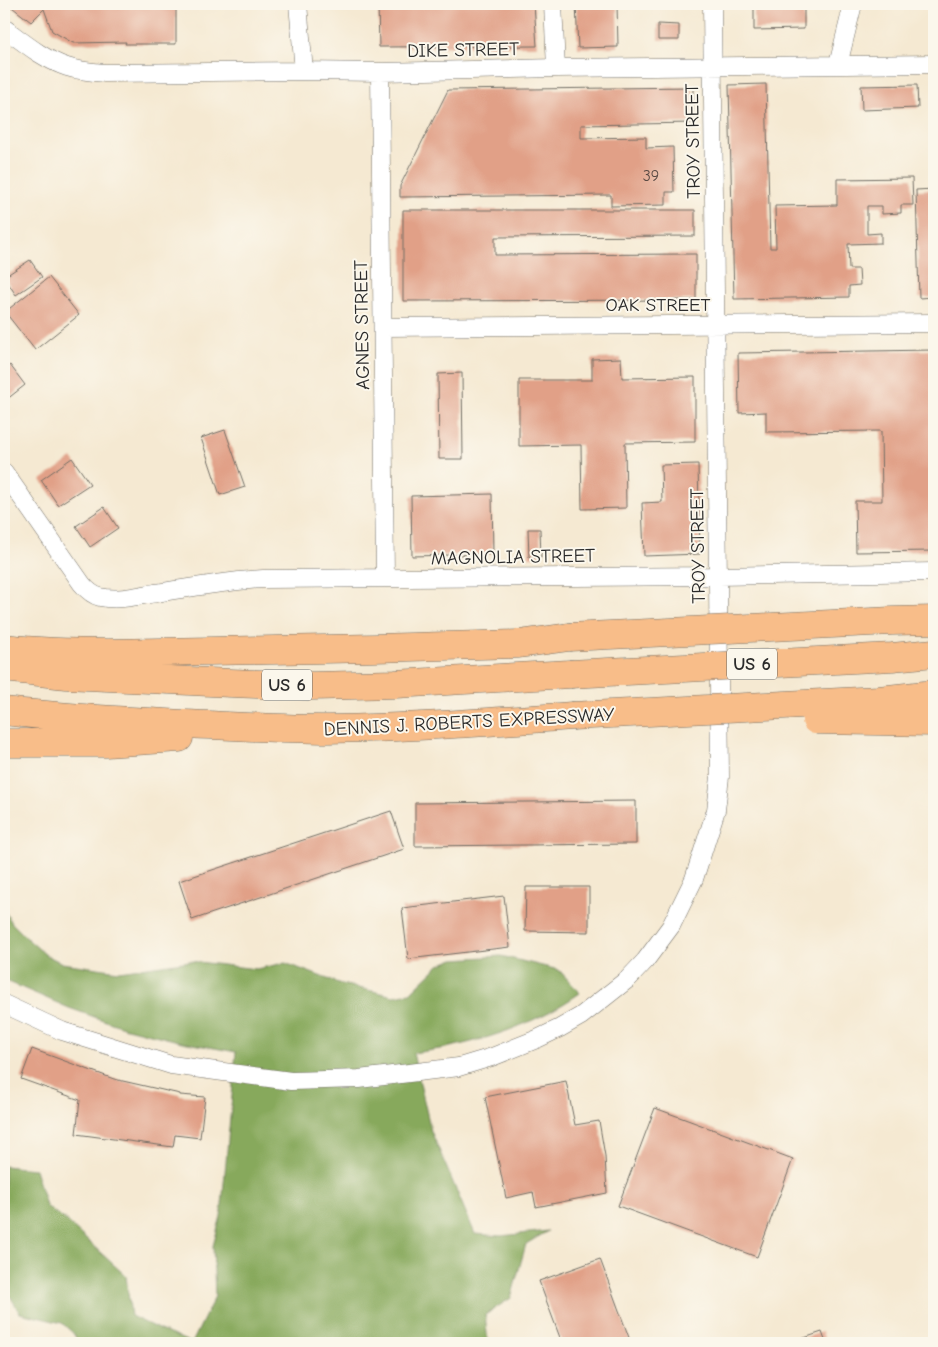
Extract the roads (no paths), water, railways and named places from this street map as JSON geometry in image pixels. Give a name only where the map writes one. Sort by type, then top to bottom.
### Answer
[{"type":"highway","points":[[4,648],[68,653],[519,644],[568,637],[934,620]]},
{"type":"highway","name":"US 6","points":[[4,668],[66,675],[313,686],[404,683],[875,658],[934,652]]},
{"type":"highway","name":"DENNIS J. ROBERTS EXPRESSWAY","points":[[4,711],[99,719],[246,727],[371,728],[879,700],[934,694]]},
{"type":"highway","points":[[572,716],[934,722]]},
{"type":"highway","points":[[4,743],[126,742],[288,728]]},
{"type":"street","points":[[298,4],[304,71]]},
{"type":"street","points":[[553,4],[556,68]]},
{"type":"street","name":"TROY STREET","points":[[4,1004],[62,1031],[171,1066],[291,1081],[359,1080],[459,1067],[492,1057],[560,1028],[581,1016],[628,979],[645,961],[671,926],[694,879],[703,854],[716,810],[720,777],[712,4]]},
{"type":"street","points":[[838,65],[853,4]]},
{"type":"street","name":"DIKE STREET","points":[[4,28],[50,60],[67,67],[86,71],[380,72],[934,64]]},
{"type":"street","name":"AGNES STREET","points":[[380,72],[385,578]]},
{"type":"street","name":"OAK STREET","points":[[383,327],[934,323]]},
{"type":"street","name":"MAGNOLIA STREET","points":[[4,472],[82,584],[94,595],[102,597],[122,598],[246,580],[934,572]]}]
